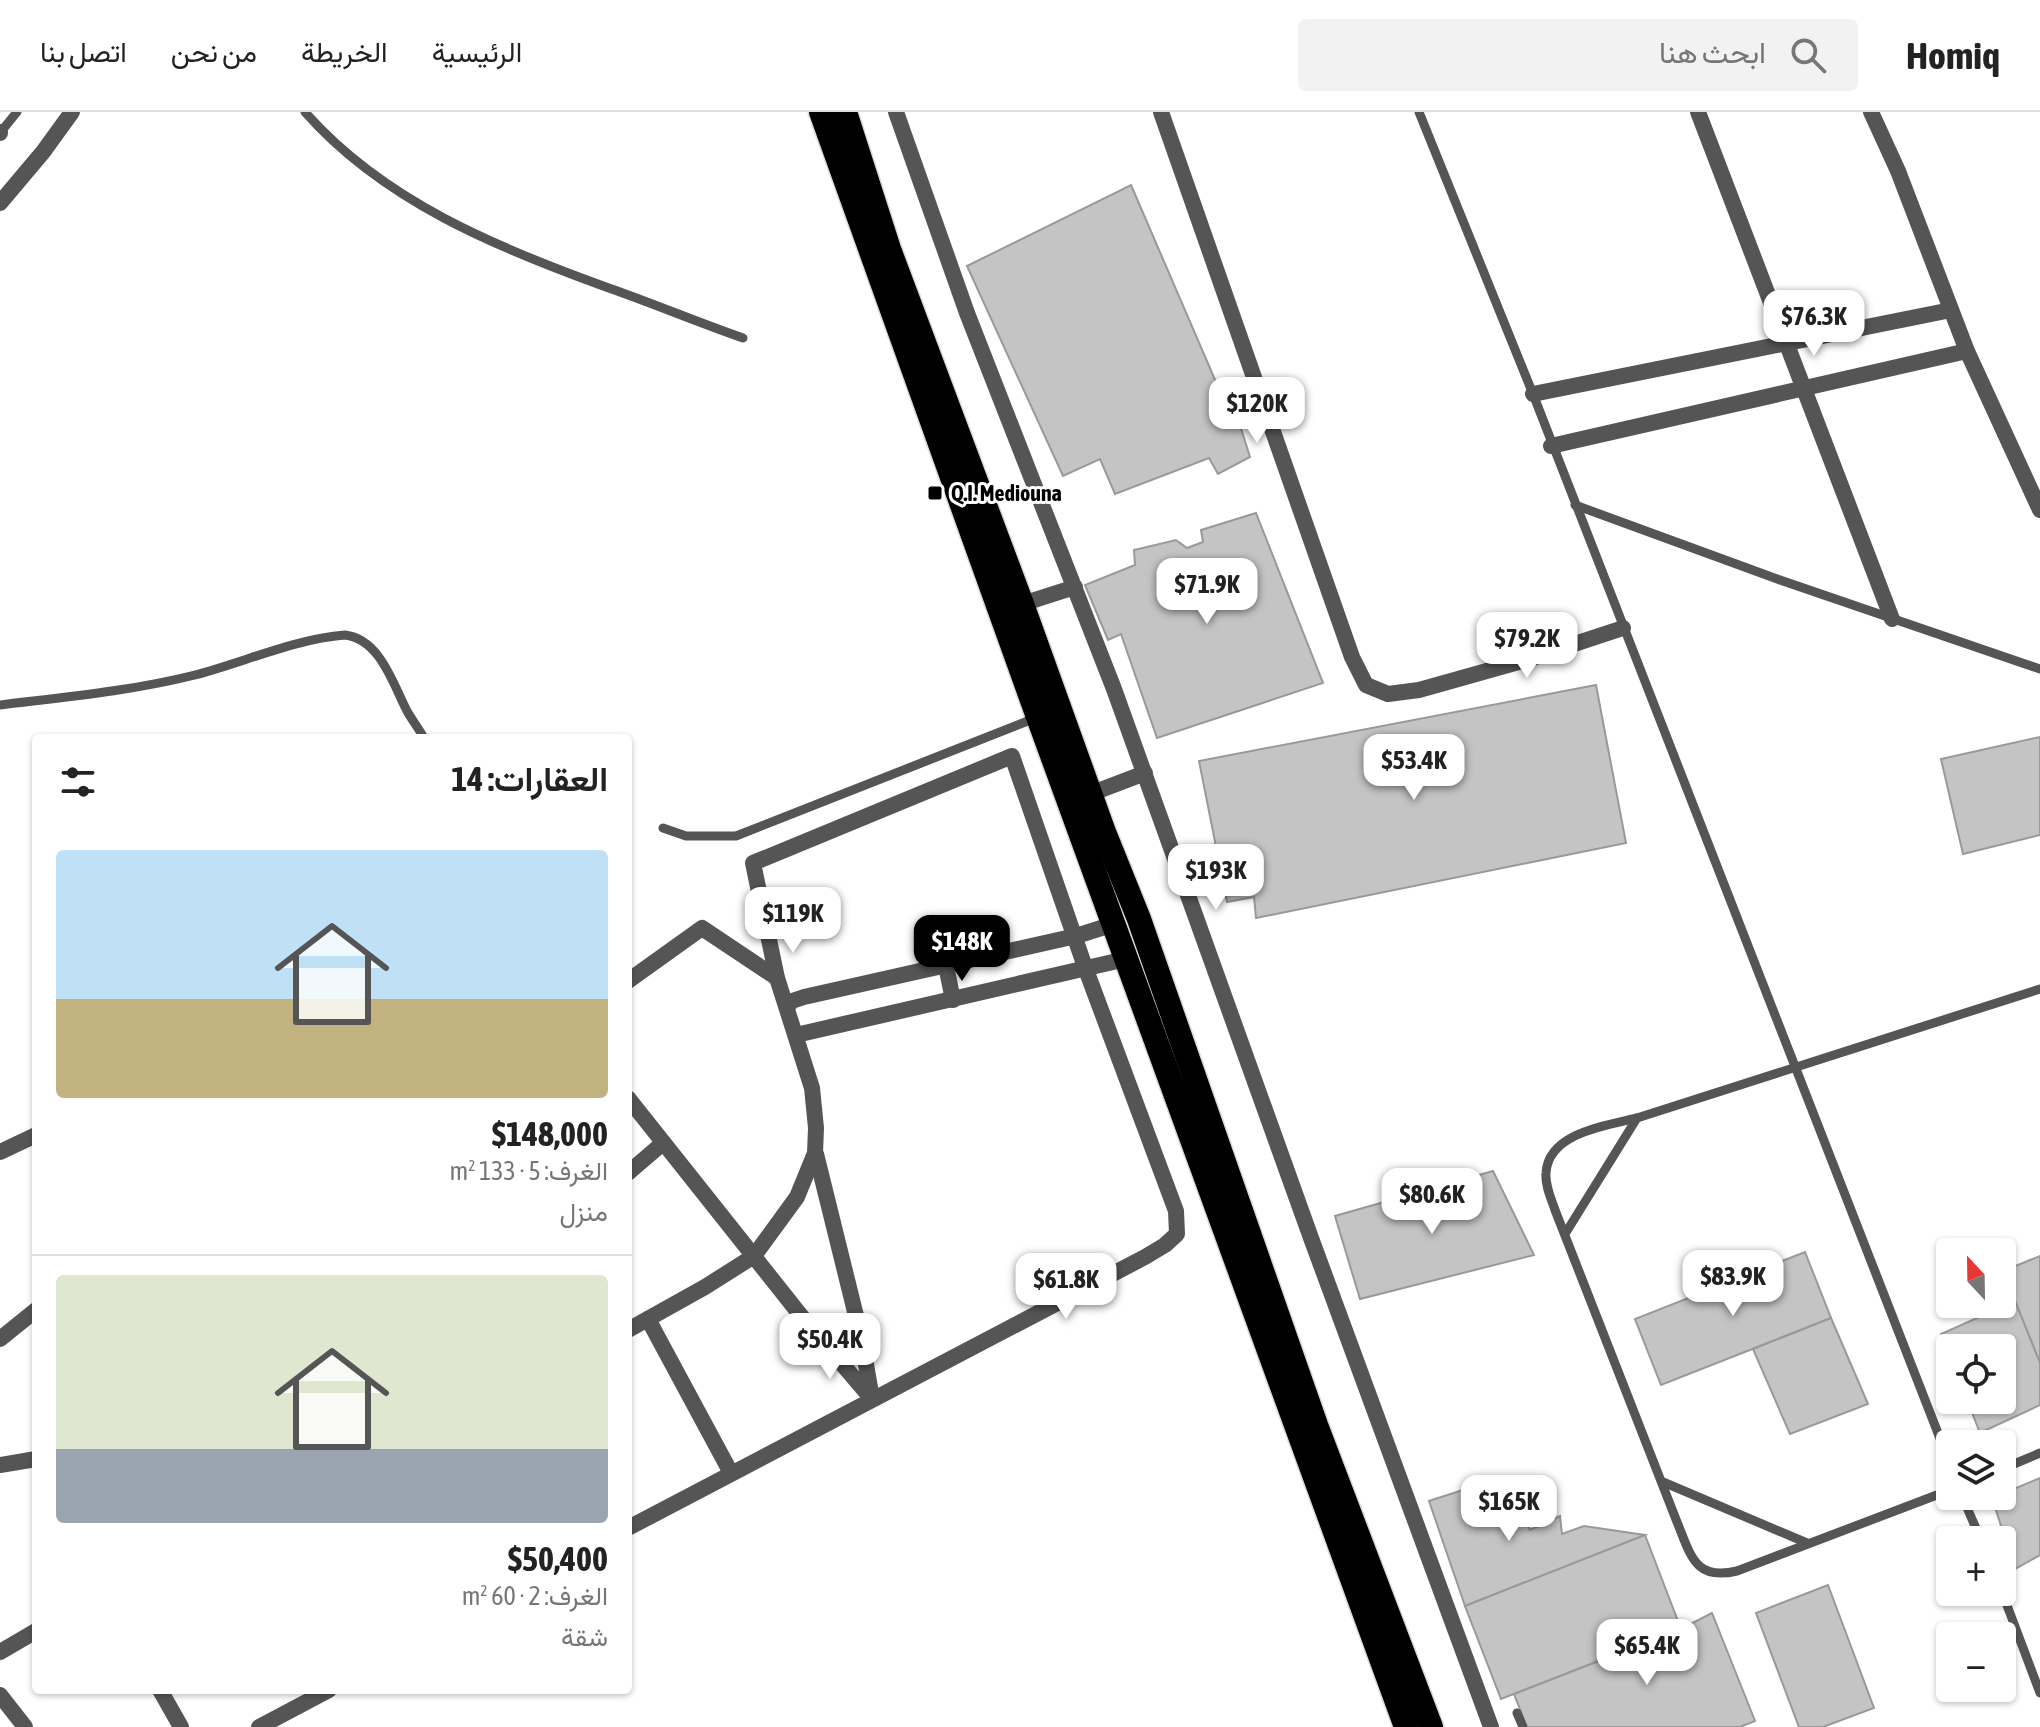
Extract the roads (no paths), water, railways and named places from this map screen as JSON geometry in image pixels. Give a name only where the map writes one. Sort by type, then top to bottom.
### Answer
[{"type":"highway","points":[[821,112],[1406,1727]]},
{"type":"highway","points":[[845,112],[889,249],[1147,940],[1316,1425],[1431,1727]]},
{"type":"street","points":[[0,203],[72,112]]},
{"type":"street","points":[[896,112],[967,313],[1145,773],[1311,1238],[1491,1727]]},
{"type":"street","points":[[1161,112],[1349,646],[1366,685],[1388,694],[1419,690],[1526,660],[1623,628]]},
{"type":"street","points":[[1698,112],[1892,619]]},
{"type":"street","points":[[1871,112],[1898,171],[1967,351],[2040,510]]},
{"type":"street","points":[[1533,394],[1951,310]]},
{"type":"street","points":[[1551,446],[1967,351]]},
{"type":"street","points":[[1022,604],[1075,587]]},
{"type":"street","points":[[632,1526],[1145,1257],[1177,1234],[1176,1211],[1085,967],[1012,756],[753,863],[777,978],[812,1088],[815,1153],[861,1336],[872,1399]]},
{"type":"street","points":[[1090,794],[1145,773]]},
{"type":"street","points":[[787,1007],[792,1001],[804,997],[1076,936],[1114,924]]},
{"type":"street","points":[[632,978],[702,928],[777,978]]},
{"type":"street","points":[[796,1035],[1126,959]]},
{"type":"street","points":[[946,966],[953,1000]]},
{"type":"street","points":[[632,1103],[802,1317],[872,1399]]},
{"type":"street","points":[[0,1152],[32,1137]]},
{"type":"street","points":[[632,1170],[663,1143]]},
{"type":"street","points":[[632,1328],[754,1256],[797,1197],[815,1153]]},
{"type":"street","points":[[0,1339],[32,1313]]},
{"type":"street","points":[[648,1319],[731,1473]]},
{"type":"street","points":[[0,1465],[32,1460]]},
{"type":"street","points":[[0,1652],[32,1633]]},
{"type":"street","points":[[162,1694],[181,1727]]},
{"type":"street","points":[[259,1727],[321,1694]]},
{"type":"street","points":[[0,1695],[25,1727]]},
{"type":"lane","points":[[0,132],[17,112]]},
{"type":"lane","points":[[305,112],[317,126],[388,186],[428,210],[549,268],[743,338]]},
{"type":"lane","points":[[1419,112],[1533,394],[1937,1430]]},
{"type":"lane","points":[[1575,505],[2040,669]]},
{"type":"lane","points":[[0,705],[139,688],[268,652],[345,635],[353,636],[369,646],[393,680],[421,734]]},
{"type":"lane","points":[[663,828],[686,836],[736,836],[1038,717]]},
{"type":"lane","points":[[1936,1495],[1737,1571],[1716,1575],[1703,1571],[1686,1544],[1545,1176],[1549,1162],[1559,1148],[1576,1136],[2040,989]]},
{"type":"lane","points":[[1565,1234],[1637,1118]]},
{"type":"lane","points":[[2016,1463],[2040,1453]]},
{"type":"lane","points":[[1663,1482],[1807,1543]]},
{"type":"lane","points":[[2008,1606],[2040,1693]]},
{"type":"lane","points":[[1517,1713],[1523,1727]]},
{"type":"place","name":"Q.I. Mediouna","points":[[935,493]]}]
